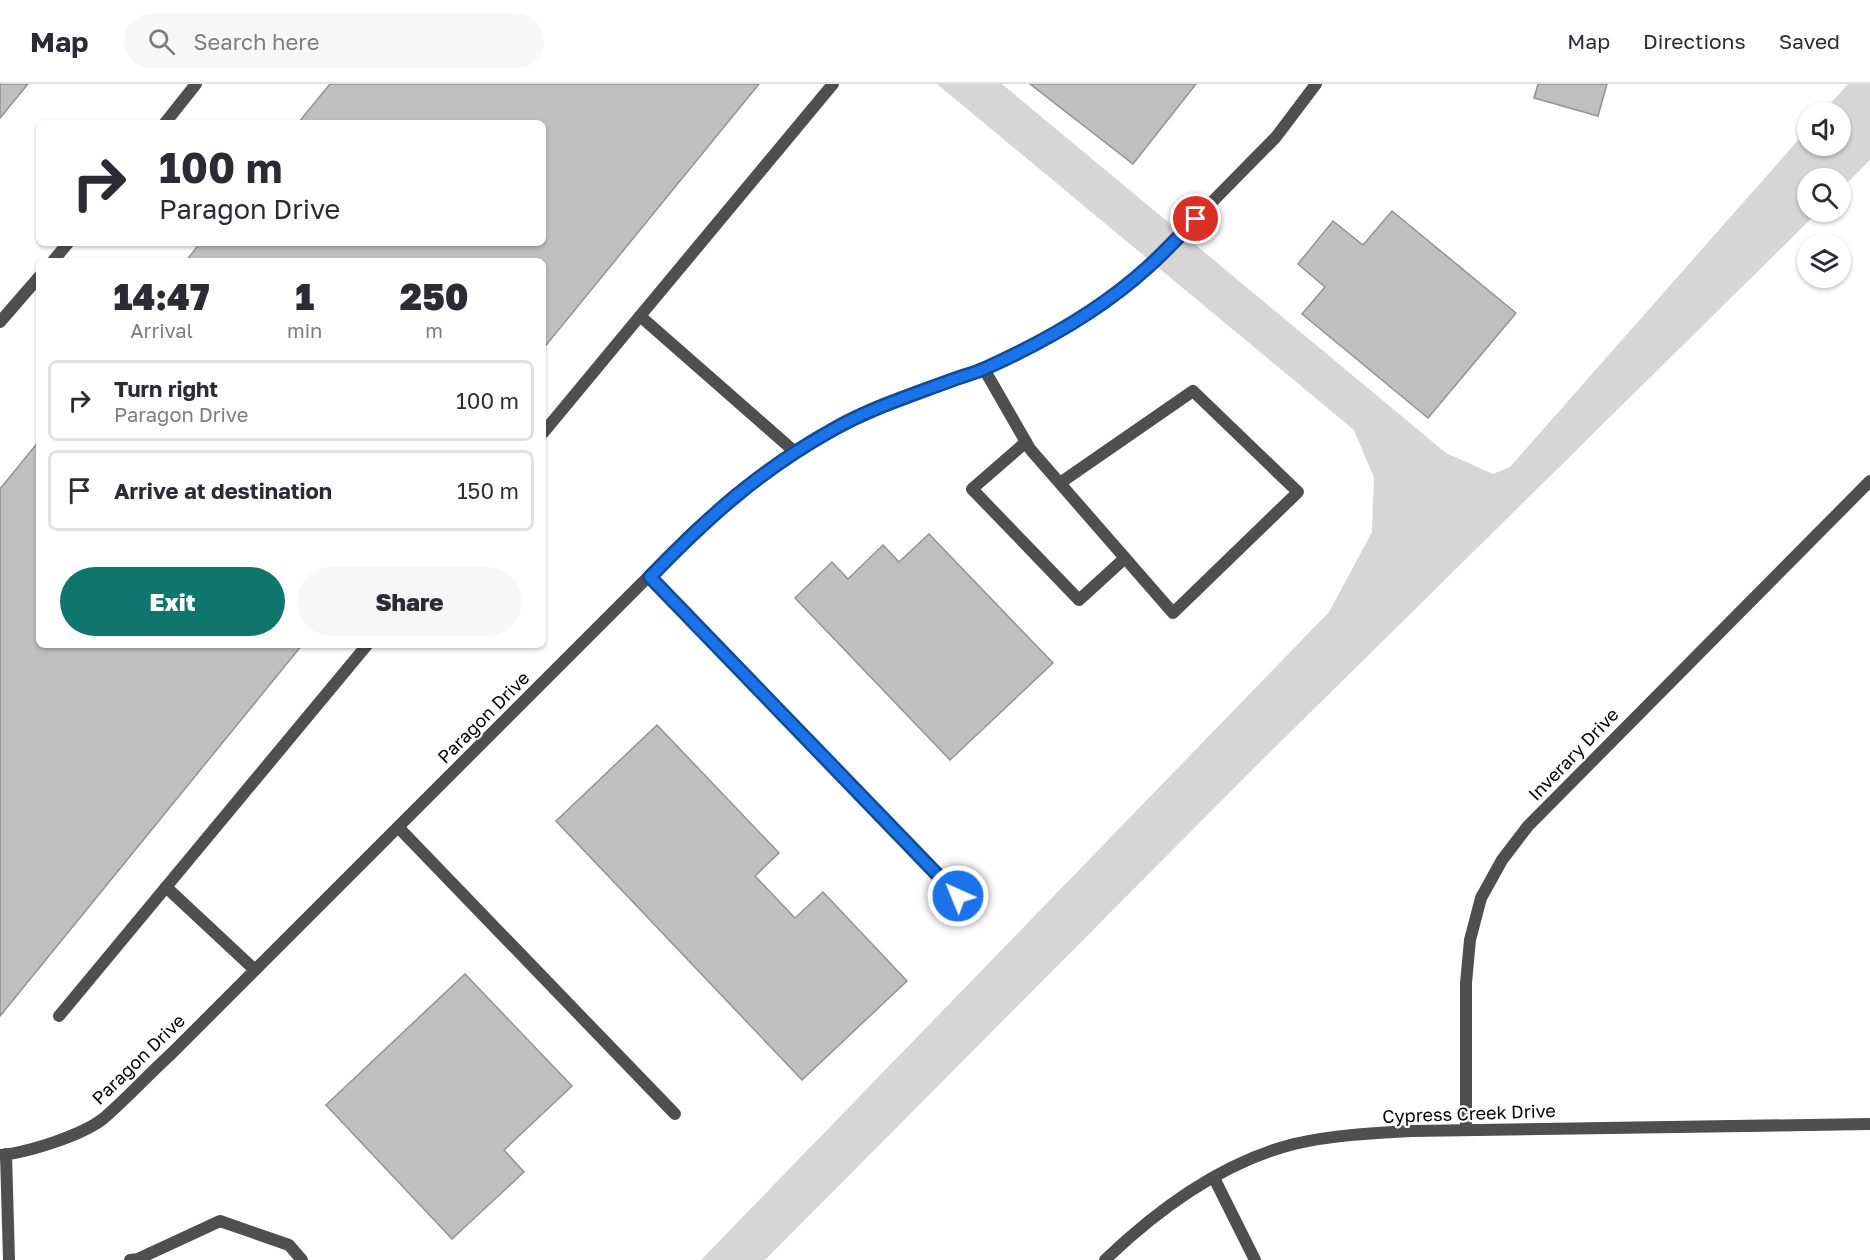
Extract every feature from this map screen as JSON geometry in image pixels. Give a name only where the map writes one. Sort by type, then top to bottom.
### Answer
[{"type":"street","points":[[167,120],[196,84]]},
{"type":"street","points":[[546,429],[833,84]]},
{"type":"street","name":"Paragon Drive","points":[[3,1155],[45,1145],[102,1119],[255,970],[693,532],[735,495],[795,452],[835,428],[877,407],[984,369],[1060,331],[1104,303],[1148,267],[1276,138],[1316,84]]},
{"type":"street","points":[[56,258],[66,246]]},
{"type":"street","points":[[0,322],[36,280]]},
{"type":"street","points":[[640,316],[795,452]]},
{"type":"street","points":[[984,369],[1030,449],[1173,613],[1298,492],[1192,391],[1060,483]]},
{"type":"street","points":[[1026,442],[972,489],[1079,600],[1125,558]]},
{"type":"street","name":"Inverary Drive","points":[[1466,1130],[1466,983],[1470,940],[1481,898],[1502,860],[1528,826],[1870,481]]},
{"type":"street","points":[[650,577],[958,896]]},
{"type":"street","points":[[59,1016],[365,648]]},
{"type":"street","points":[[398,827],[675,1114]]},
{"type":"street","points":[[166,887],[255,970]]},
{"type":"street","name":"Cypress Creek Drive","points":[[1105,1260],[1163,1210],[1214,1178],[1250,1159],[1294,1144],[1351,1134],[1466,1130],[1870,1124]]},
{"type":"street","points":[[3,1155],[9,1260]]},
{"type":"street","points":[[1214,1178],[1255,1260]]},
{"type":"street","points":[[130,1260],[138,1259],[220,1221],[289,1245],[302,1260]]},
{"type":"shaded area","points":[[937,84],[1002,84],[1446,453],[1493,474],[1510,467],[1797,141],[1797,156],[1851,156],[1851,102],[1832,102],[1848,84],[1870,84],[1870,160],[1851,179],[1851,168],[1797,168],[1797,222],[1808,222],[1253,769],[765,1260],[701,1260],[1329,612],[1372,532],[1374,478],[1354,430]]},
{"type":"building","points":[[0,84],[28,84],[0,118]]},
{"type":"building","points":[[330,84],[759,84],[546,345],[546,258],[188,258],[198,246],[546,246],[546,120],[300,120]]},
{"type":"building","points":[[1030,84],[1196,84],[1133,164]]},
{"type":"building","points":[[1538,84],[1607,84],[1598,116],[1534,98]]},
{"type":"building","points":[[1392,211],[1516,313],[1428,418],[1302,314],[1325,287],[1298,264],[1333,221],[1363,245]]},
{"type":"building","points":[[36,445],[36,648],[300,648],[0,1016],[0,489]]},
{"type":"building","points":[[929,534],[1053,663],[950,760],[795,598],[832,562],[848,579],[883,545],[899,562]]},
{"type":"building","points":[[657,725],[779,853],[755,876],[795,918],[823,892],[907,981],[802,1080],[556,821]]},
{"type":"building","points":[[465,974],[572,1086],[504,1150],[524,1172],[452,1239],[326,1105]]},
{"type":"route","points":[[958,896],[650,577],[693,532],[735,495],[783,459],[835,428],[877,407],[984,369],[1060,331],[1104,303],[1148,267],[1196,219]]}]
